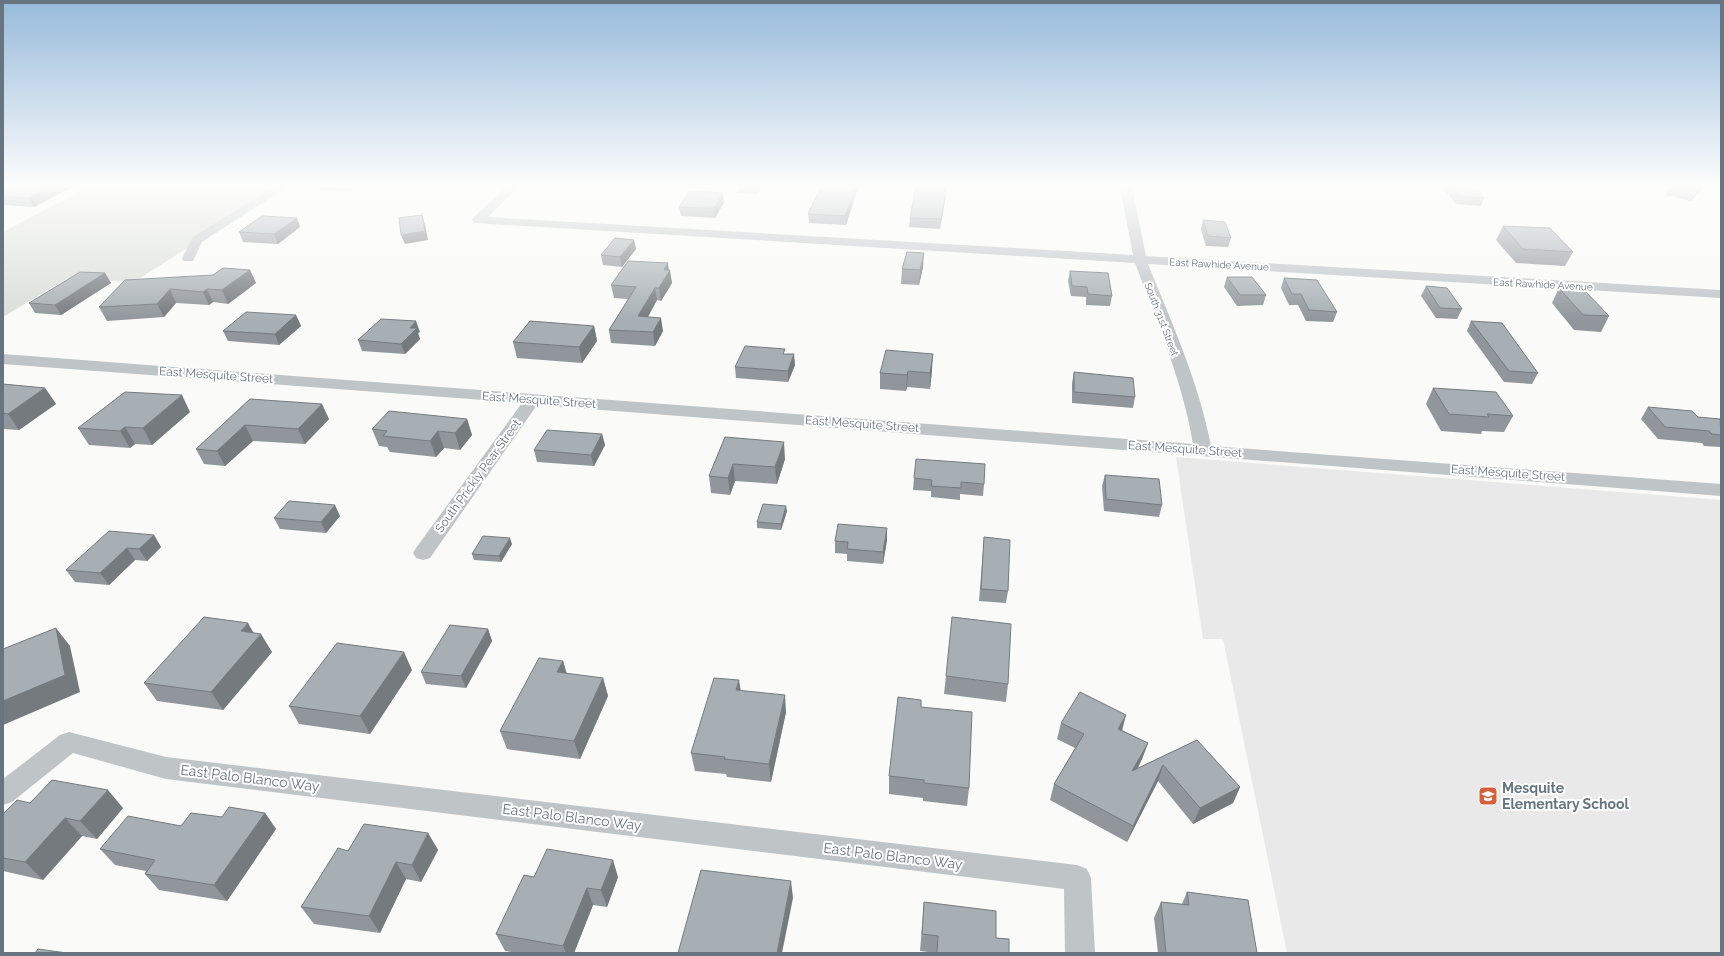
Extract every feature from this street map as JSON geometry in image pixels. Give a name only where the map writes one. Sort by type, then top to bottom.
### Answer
[{"type":"street","points":[[188,258],[197,240],[210,232]]},
{"type":"street","name":"East Rawhide Avenue","points":[[670,232],[1721,294]]},
{"type":"street","name":"South 31st Street","points":[[1135,232],[1140,260],[1168,331],[1197,416],[1203,450]]},
{"type":"street","name":"East Mesquite Street","points":[[3,359],[1721,490]]},
{"type":"street","name":"South Prickly Pear Street","points":[[423,553],[533,399]]},
{"type":"street","name":"East Palo Blanco Way","points":[[3,794],[68,742],[166,768],[1077,878],[1080,953]]},
{"type":"shaded area","points":[[3,232],[213,232],[134,282],[68,278],[3,317]]},
{"type":"shaded area","name":"Mesquite Elementary School","points":[[1176,457],[1721,500],[1721,953],[1287,953],[1223,639],[1203,639]]},
{"type":"building","points":[[240,232],[277,232],[274,234]]},
{"type":"building","points":[[401,232],[421,232],[401,235]]},
{"type":"building","points":[[1207,232],[1229,232],[1231,238],[1208,236]]},
{"type":"building","points":[[1508,232],[1553,232],[1573,252],[1523,249]]},
{"type":"building","points":[[615,238],[634,240],[620,257],[601,255]]},
{"type":"building","points":[[907,252],[924,253],[920,270],[902,269]]},
{"type":"building","points":[[628,261],[668,263],[664,270],[670,270],[659,288],[655,288],[638,316],[661,318],[653,332],[609,330],[636,287],[611,285]]},
{"type":"building","points":[[223,268],[250,270],[222,290],[207,289],[203,292],[170,289],[157,304],[99,307],[125,280],[213,275]]},
{"type":"building","points":[[1070,271],[1108,273],[1112,296],[1088,294],[1087,287],[1072,286]]},
{"type":"building","points":[[80,272],[105,273],[55,305],[29,303]]},
{"type":"building","points":[[1227,277],[1252,277],[1266,295],[1240,295]]},
{"type":"building","points":[[1284,278],[1317,280],[1337,312],[1309,310],[1301,294],[1292,294]]},
{"type":"building","points":[[1426,286],[1447,288],[1462,309],[1440,308]]},
{"type":"building","points":[[1559,288],[1584,290],[1609,316],[1583,315]]},
{"type":"building","points":[[246,312],[296,315],[275,334],[223,331]]},
{"type":"building","points":[[381,319],[416,321],[410,328],[417,328],[401,344],[358,340]]},
{"type":"building","points":[[530,321],[594,326],[579,347],[513,342]]},
{"type":"building","points":[[1471,321],[1502,323],[1538,373],[1509,371]]},
{"type":"building","points":[[745,346],[785,349],[783,354],[794,354],[788,371],[735,367]]},
{"type":"building","points":[[886,350],[933,354],[930,373],[908,371],[907,375],[880,373]]},
{"type":"building","points":[[1074,372],[1133,378],[1135,397],[1074,392]]},
{"type":"building","points":[[3,384],[45,388],[8,414],[3,413]]},
{"type":"building","points":[[1433,388],[1496,392],[1513,416],[1487,414],[1489,417],[1449,414]]},
{"type":"building","points":[[125,392],[182,395],[143,428],[125,427],[120,431],[78,428]]},
{"type":"building","points":[[250,399],[322,404],[298,429],[245,425],[217,451],[196,449]]},
{"type":"building","points":[[1648,407],[1692,411],[1698,417],[1720,419],[1721,435],[1712,434],[1709,431],[1665,427]]},
{"type":"building","points":[[389,411],[467,419],[455,433],[438,431],[430,441],[383,436],[387,431],[372,429]]},
{"type":"building","points":[[547,430],[602,434],[591,455],[534,450]]},
{"type":"building","points":[[725,437],[784,442],[775,467],[733,464],[728,478],[709,476]]},
{"type":"building","points":[[916,459],[985,464],[984,484],[961,482],[961,488],[931,486],[932,480],[914,478]]},
{"type":"building","points":[[1105,475],[1159,479],[1162,505],[1106,499]]},
{"type":"building","points":[[289,501],[335,505],[321,522],[274,518]]},
{"type":"building","points":[[763,504],[786,506],[781,524],[757,522]]},
{"type":"building","points":[[838,524],[887,528],[883,552],[847,549],[848,542],[835,541]]},
{"type":"building","points":[[109,531],[154,535],[139,549],[127,548],[100,573],[66,570]]},
{"type":"building","points":[[483,536],[510,538],[499,556],[472,554]]},
{"type":"building","points":[[984,537],[1010,540],[1008,591],[981,589]]},
{"type":"building","points":[[204,617],[248,623],[241,631],[261,634],[211,692],[144,683]]},
{"type":"building","points":[[952,617],[1011,624],[1008,684],[946,676]]},
{"type":"building","points":[[450,625],[488,629],[461,676],[421,672]]},
{"type":"building","points":[[56,628],[65,675],[3,701],[3,649]]},
{"type":"building","points":[[337,643],[404,652],[360,716],[289,706]]},
{"type":"building","points":[[539,658],[563,661],[557,672],[603,678],[574,741],[500,731]]},
{"type":"building","points":[[714,678],[739,680],[736,690],[785,695],[769,764],[724,759],[725,757],[691,753]]},
{"type":"building","points":[[1080,692],[1126,715],[1118,729],[1148,743],[1132,771],[1197,740],[1240,787],[1200,808],[1163,765],[1133,826],[1054,784],[1084,734],[1061,723]]},
{"type":"building","points":[[898,697],[921,700],[921,707],[972,712],[969,788],[924,783],[924,780],[889,776]]},
{"type":"building","points":[[52,780],[108,790],[80,821],[65,818],[25,862],[3,858],[3,814],[17,800],[30,803]]},
{"type":"building","points":[[229,807],[265,813],[214,885],[145,874],[155,860],[100,849],[128,816],[181,826],[191,813],[222,817]]},
{"type":"building","points":[[364,824],[428,833],[412,865],[396,862],[369,916],[301,907],[338,848],[348,851]]},
{"type":"building","points":[[547,849],[613,860],[601,890],[587,888],[563,946],[496,934],[524,875],[534,877]]},
{"type":"building","points":[[701,870],[791,881],[777,953],[678,953]]},
{"type":"building","points":[[1187,892],[1248,900],[1257,953],[1166,953],[1161,902],[1189,905]]},
{"type":"building","points":[[924,902],[996,911],[996,938],[1009,939],[1009,953],[937,953],[938,936],[922,934]]},
{"type":"building","points":[[38,949],[67,953],[35,953]]},
{"type":"place","name":"Mesquite Elementary School","points":[[1488,796]]}]
